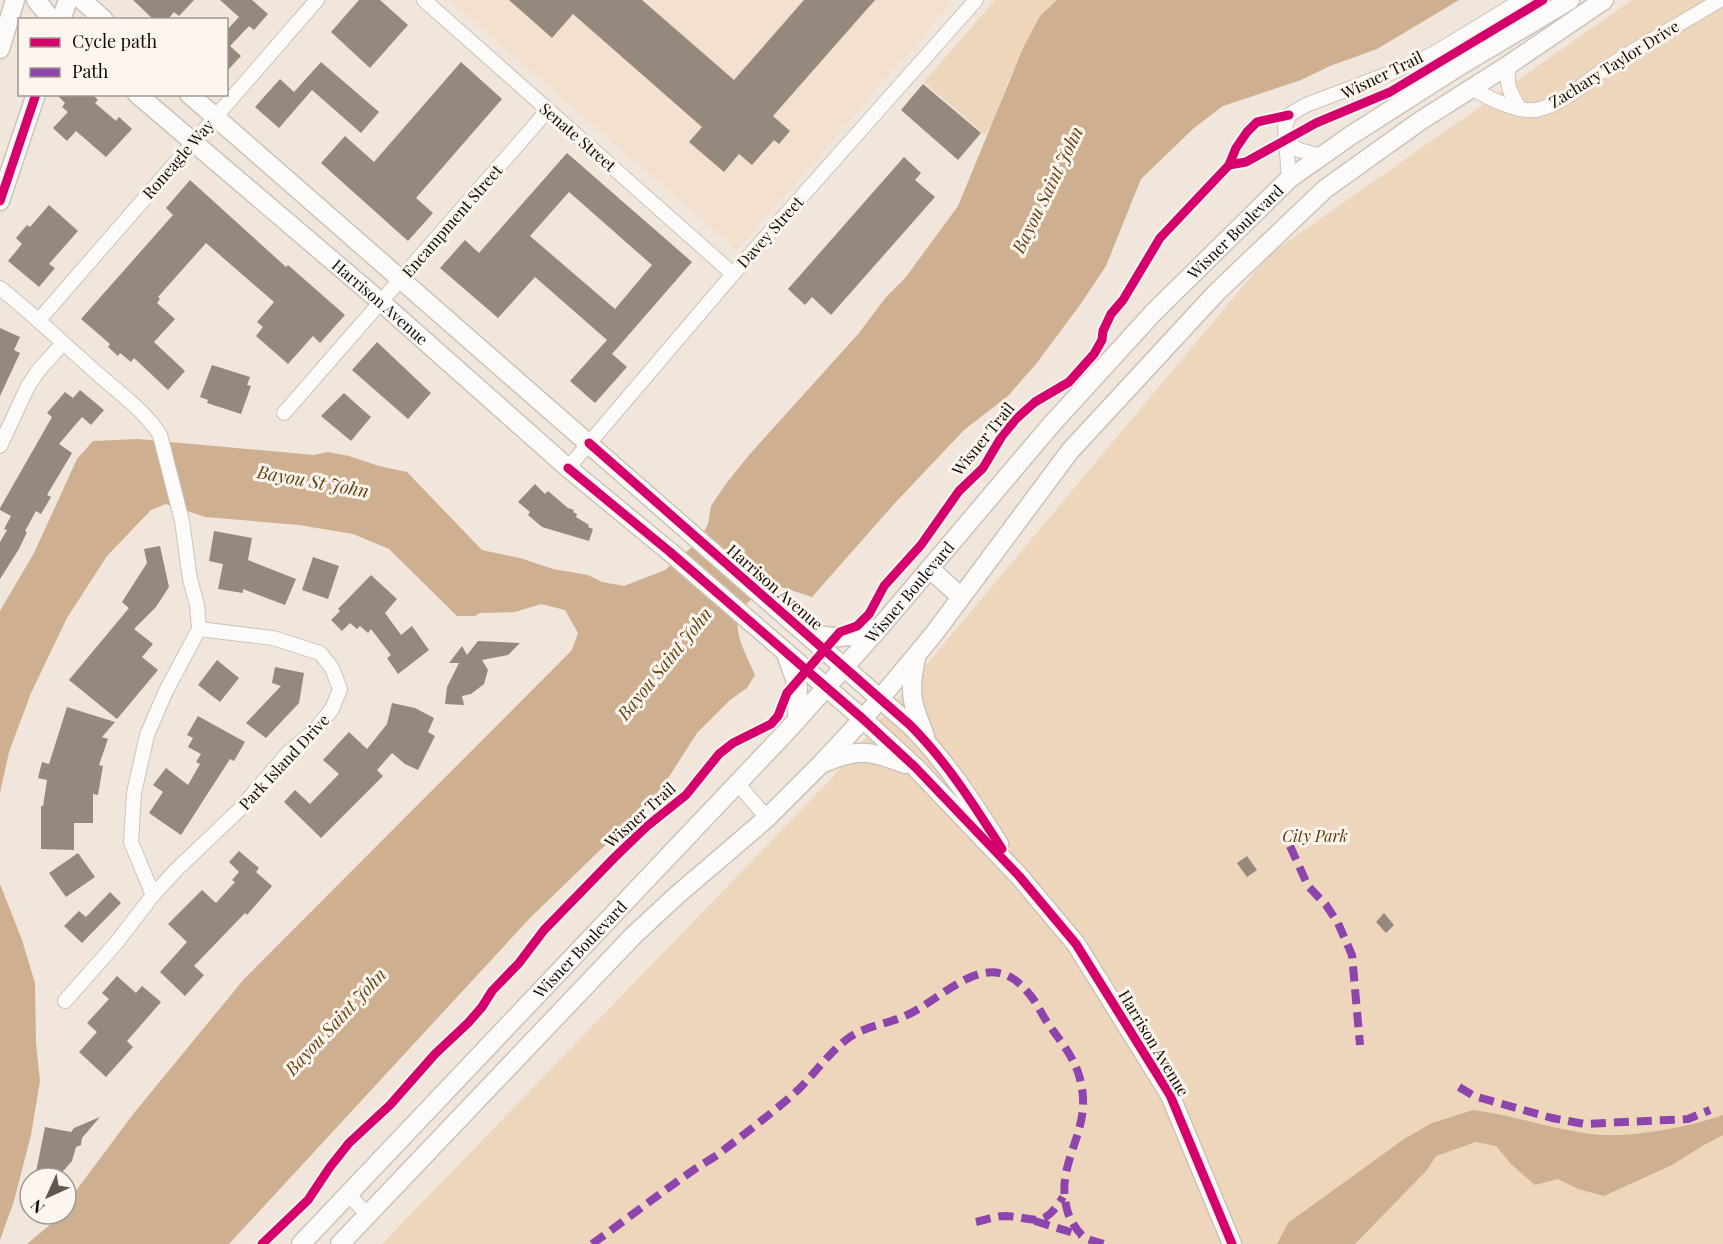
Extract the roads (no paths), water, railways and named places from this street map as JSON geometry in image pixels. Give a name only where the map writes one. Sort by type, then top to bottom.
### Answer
[{"type":"street","points":[[0,49],[15,0]]},
{"type":"street","points":[[36,0],[50,18]]},
{"type":"street","points":[[62,18],[68,0]]},
{"type":"street","points":[[82,0],[102,18]]},
{"type":"street","name":"Roneagle Way","points":[[39,320],[317,0]]},
{"type":"street","name":"Senate Street","points":[[424,0],[733,274]]},
{"type":"street","name":"Davey Street","points":[[568,468],[733,274],[976,0]]},
{"type":"street","points":[[1289,179],[1284,126],[1289,115],[1296,110],[1433,54],[1522,0]]},
{"type":"street","name":"Wisner Boulevard","points":[[301,1244],[826,688],[1051,425],[1154,312],[1195,271],[1289,179],[1461,65],[1570,0]]},
{"type":"street","name":"Wisner Boulevard","points":[[340,1244],[633,936],[767,818],[822,764],[916,656],[1070,451],[1216,293],[1325,189],[1420,121],[1510,64],[1604,0]]},
{"type":"street","name":"Zachary Taylor Drive","points":[[1472,88],[1488,98],[1520,109],[1539,110],[1558,101],[1607,68],[1720,0]]},
{"type":"street","points":[[1510,64],[1506,75],[1509,92],[1520,109]]},
{"type":"street","points":[[0,201],[35,96]]},
{"type":"street","name":"Harrison Avenue","points":[[139,96],[382,303],[568,468],[670,552],[863,719],[915,768],[1019,876],[1076,944],[1170,1095],[1232,1244]]},
{"type":"street","name":"Harrison Avenue","points":[[191,96],[880,698],[928,743],[960,786],[1019,876]]},
{"type":"street","name":"Encampment Street","points":[[284,413],[548,110]]},
{"type":"street","points":[[1284,141],[1299,150],[1321,156]]},
{"type":"street","points":[[1195,271],[1216,293]]},
{"type":"street","points":[[0,288],[39,320],[154,426],[160,435],[182,521],[199,629],[166,691],[147,735],[134,793],[131,842],[153,895]]},
{"type":"street","points":[[0,446],[28,386],[63,343]]},
{"type":"street","points":[[930,569],[961,597]]},
{"type":"street","points":[[804,632],[828,638],[844,638],[863,634],[881,626]]},
{"type":"street","name":"Park Island Drive","points":[[65,1000],[117,942],[153,895],[176,870],[238,811],[288,753],[315,730],[332,709],[340,688],[332,668],[320,653],[273,638],[199,629]]},
{"type":"street","points":[[784,653],[798,687],[797,719]]},
{"type":"street","points":[[916,656],[910,682],[913,702],[928,743]]},
{"type":"street","points":[[822,764],[844,754],[871,752],[915,768]]},
{"type":"street","points":[[737,783],[767,818]]},
{"type":"street","points":[[348,1194],[367,1214]]},
{"type":"water","points":[[1057,0],[1459,0],[1377,49],[1330,66],[1301,80],[1223,106],[1194,128],[1141,179],[1106,266],[1036,364],[1008,396],[964,430],[895,503],[812,597],[775,585],[747,604],[740,613],[738,623],[742,646],[755,675],[747,688],[730,700],[697,733],[658,794],[530,918],[229,1244],[27,1244],[48,1226],[78,1226],[78,1188],[134,1113],[244,979],[572,650],[578,633],[565,610],[541,604],[515,612],[457,616],[389,549],[353,534],[299,525],[205,517],[166,504],[151,510],[107,556],[67,618],[31,693],[9,752],[0,793],[0,611],[34,553],[77,459],[93,441],[137,439],[314,455],[328,452],[407,472],[482,550],[520,558],[553,569],[588,575],[602,582],[624,586],[665,570],[699,541],[708,524],[711,506],[725,485],[749,455],[859,333],[886,297],[906,277],[958,206],[1023,48],[1040,16]]},
{"type":"water","points":[[0,884],[22,940],[35,983],[36,1043],[40,1081],[31,1135],[23,1166],[18,1166],[18,1185],[0,1240]]},
{"type":"water","points":[[1473,1110],[1576,1132],[1606,1135],[1658,1131],[1723,1115],[1723,1135],[1672,1165],[1604,1196],[1578,1189],[1558,1179],[1535,1185],[1511,1164],[1496,1146],[1476,1142],[1436,1156],[1427,1170],[1355,1244],[1277,1244],[1288,1223],[1404,1139],[1432,1123]]},
{"type":"water label","name":"Bayou Saint John","points":[[1048,190]]},
{"type":"water label","name":"Bayou St John","points":[[313,482]]},
{"type":"water label","name":"Bayou Saint John","points":[[665,664]]},
{"type":"water label","name":"Bayou Saint John","points":[[336,1022]]},
{"type":"park label","name":"City Park","points":[[1315,836]]}]
